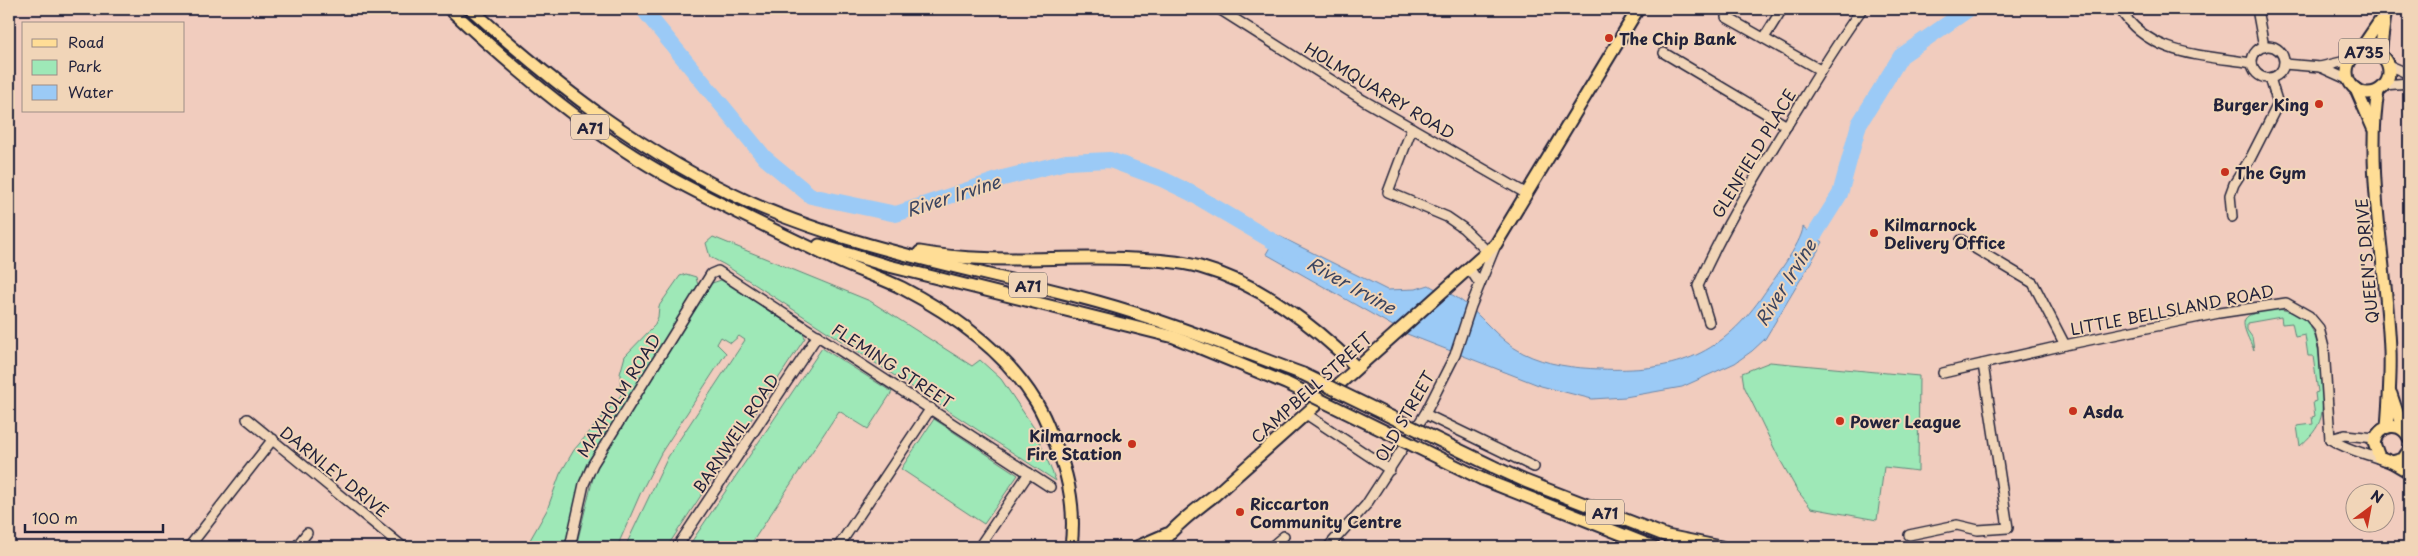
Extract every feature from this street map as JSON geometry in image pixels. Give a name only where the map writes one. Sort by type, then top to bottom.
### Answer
[{"type":"main road","name":"A71","points":[[450,9],[537,87],[578,118],[630,154],[670,177],[750,217],[824,247],[885,265],[1174,338],[1288,384],[1482,479],[1654,547]]},
{"type":"main road","name":"A71","points":[[471,9],[545,75],[586,106],[670,161],[751,202],[849,240],[915,258],[1098,302],[1170,324],[1303,374],[1525,481],[1667,536],[1721,547]]},
{"type":"main road","name":"CAMPBELL STREET","points":[[1158,547],[1169,532],[1306,414],[1356,367],[1492,248],[1527,194],[1638,9]]},
{"type":"main road","name":"A735","points":[[2380,54],[2387,10]]},
{"type":"main road","name":"A735","points":[[2352,85],[2347,74],[2354,56],[2387,10]]},
{"type":"main road","name":"A735","points":[[2354,56],[2370,50],[2380,54],[2388,65],[2389,75],[2381,88]]},
{"type":"main road","points":[[2352,85],[2367,93],[2381,88]]},
{"type":"main road","name":"QUEEN'S DRIVE","points":[[2352,85],[2374,132]]},
{"type":"main road","name":"QUEEN'S DRIVE","points":[[2381,88],[2374,132],[2390,350],[2387,427]]},
{"type":"main road","points":[[750,217],[924,300],[985,342],[1013,370],[1037,403],[1059,450],[1072,499],[1075,524],[1071,547]]},
{"type":"main road","points":[[849,240],[940,256],[980,258],[1110,258],[1156,260],[1200,267],[1240,282],[1287,308],[1309,324],[1356,367]]},
{"type":"main road","name":"QUEEN'S DRIVE","points":[[2389,388],[2406,434]]},
{"type":"main road","name":"A735","points":[[2387,427],[2393,426],[2406,434]]},
{"type":"main road","points":[[2387,427],[2378,433],[2375,438],[2374,448],[2388,461],[2409,472]]},
{"type":"main road","points":[[2388,461],[2403,459],[2409,450]]},
{"type":"main road","name":"CAMPBELL STREET","points":[[1137,547],[1169,532]]},
{"type":"street","name":"HOLMQUARRY ROAD","points":[[1219,9],[1363,100],[1527,194]]},
{"type":"street","points":[[1764,38],[1782,9]]},
{"type":"street","name":"GLENFIELD PLACE","points":[[1709,322],[1698,286],[1715,247],[1820,70],[1862,9]]},
{"type":"street","points":[[2120,9],[2145,37],[2167,48],[2184,53],[2252,63]]},
{"type":"street","points":[[2257,9],[2264,47]]},
{"type":"street","points":[[1726,17],[1820,70]]},
{"type":"street","points":[[2232,217],[2230,195],[2234,184],[2250,159],[2278,104],[2270,78],[2256,72],[2252,63],[2255,53],[2264,47],[2278,50],[2284,64]]},
{"type":"street","points":[[1664,53],[1787,126]]},
{"type":"street","points":[[2284,64],[2320,67],[2354,56]]},
{"type":"street","points":[[2270,78],[2279,73],[2284,64]]},
{"type":"street","points":[[2388,65],[2409,74]]},
{"type":"street","points":[[2320,67],[2352,85]]},
{"type":"street","points":[[2381,88],[2398,82],[2409,83]]},
{"type":"street","points":[[1412,128],[1388,192],[1447,217],[1492,248]]},
{"type":"street","points":[[1961,240],[2033,283],[2065,345]]},
{"type":"street","name":"OLD STREET","points":[[1329,547],[1366,505],[1425,414],[1455,355],[1492,248]]},
{"type":"street","points":[[1470,269],[1479,284]]},
{"type":"street","name":"FLEMING STREET","points":[[718,271],[1050,487]]},
{"type":"street","name":"MAXHOLM ROAD","points":[[570,547],[584,484],[593,464],[711,274],[718,271]]},
{"type":"street","name":"LITTLE BELLSLAND ROAD","points":[[1944,373],[2065,345],[2219,314],[2286,303],[2309,316],[2319,328],[2324,348],[2330,439]]},
{"type":"street","name":"BARNWEIL ROAD","points":[[677,547],[818,335]]},
{"type":"street","points":[[1909,536],[1957,525],[1978,530],[2008,528],[1983,364]]},
{"type":"street","points":[[838,547],[931,408]]},
{"type":"street","points":[[1306,414],[1390,470]]},
{"type":"street","points":[[1425,414],[1534,467]]},
{"type":"street","name":"DARNLEY DRIVE","points":[[247,419],[403,547]]},
{"type":"street","points":[[2330,439],[2345,435],[2375,438]]},
{"type":"street","points":[[189,547],[273,439]]},
{"type":"street","points":[[2330,439],[2345,449],[2356,450],[2388,461]]},
{"type":"street","points":[[979,547],[1029,473]]},
{"type":"street","points":[[296,547],[307,533]]},
{"type":"street","points":[[1271,547],[1284,536]]},
{"type":"green space","points":[[713,237],[870,301],[972,366],[980,360],[1001,379],[1034,428],[1056,481],[710,257],[706,243]]},
{"type":"green space","points":[[686,274],[696,277],[698,286],[586,465],[579,484],[565,547],[526,547],[547,510],[560,474],[574,450],[621,395],[620,374],[625,356],[654,326],[658,317],[659,306],[680,276]]},
{"type":"green space","points":[[721,280],[803,333],[805,338],[667,547],[625,547],[668,457],[745,340],[739,336],[731,343],[721,337],[717,344],[726,353],[661,453],[641,492],[617,547],[576,547],[595,470],[712,283]]},
{"type":"green space","points":[[2276,309],[2289,311],[2307,322],[2316,340],[2318,350],[2322,396],[2321,417],[2310,436],[2300,446],[2297,426],[2313,424],[2312,417],[2315,416],[2313,402],[2316,401],[2315,393],[2318,392],[2313,356],[2308,356],[2305,335],[2295,337],[2292,323],[2282,324],[2281,317],[2247,323],[2247,330],[2252,337],[2254,350],[2245,330],[2245,319],[2249,316]]},
{"type":"green space","points":[[822,348],[892,392],[868,429],[839,411],[749,547],[688,547]]},
{"type":"green space","name":"Power League","points":[[1770,362],[1919,376],[1918,471],[1884,467],[1877,520],[1811,508],[1797,490],[1744,386],[1742,373]]},
{"type":"green space","points":[[934,419],[1018,475],[984,524],[901,469]]},
{"type":"water","points":[[1803,227],[1823,242],[1765,339],[1752,351],[1735,363],[1682,387],[1625,397],[1592,399],[1541,386],[1407,334],[1266,254],[1277,235],[1387,290],[1416,289],[1429,285],[1453,295],[1465,303],[1514,348],[1532,357],[1551,363],[1571,367],[1600,369],[1649,368],[1671,364],[1691,357],[1710,348],[1728,335],[1761,298],[1792,253]]},
{"type":"waterway","name":"River Irvine","points":[[643,9],[765,158],[811,196],[896,214],[1003,178],[1066,162],[1110,160],[1162,179],[1191,193],[1291,252]]},
{"type":"waterway","name":"River Irvine","points":[[1803,253],[1840,194],[1859,124],[1901,56],[1969,9]]},
{"type":"place","name":"The Chip Bank","points":[[1609,38]]},
{"type":"place","name":"Burger King","points":[[2319,104]]},
{"type":"place","name":"The Gym","points":[[2225,172]]},
{"type":"place","name":"Kilmarnock Delivery Office","points":[[1874,233]]},
{"type":"place","name":"Asda","points":[[2073,411]]},
{"type":"place","name":"Power League","points":[[1840,421]]},
{"type":"place","name":"Kilmarnock Fire Station","points":[[1132,444]]},
{"type":"place","name":"Riccarton Community Centre","points":[[1240,512]]}]
